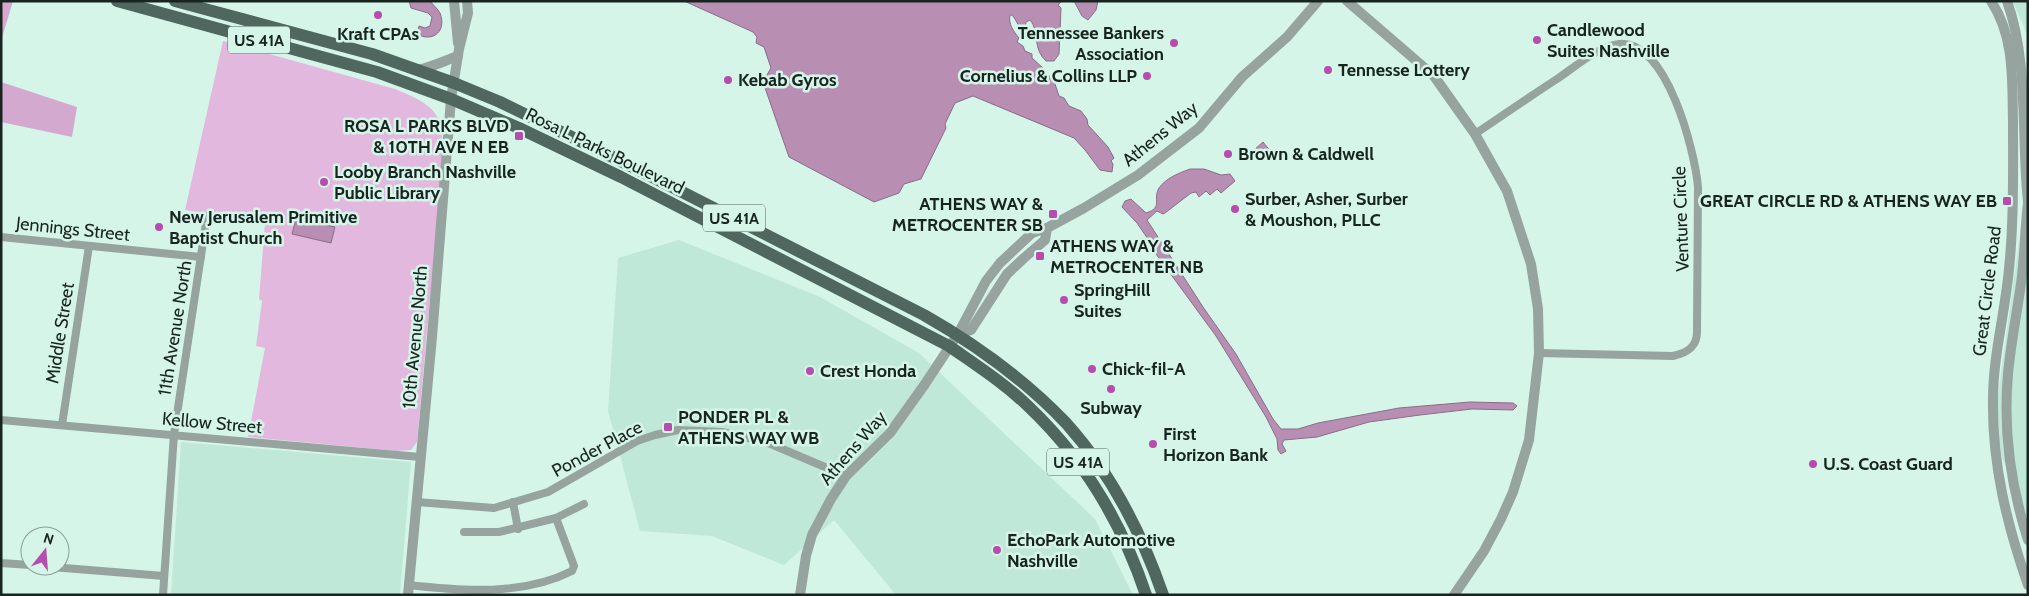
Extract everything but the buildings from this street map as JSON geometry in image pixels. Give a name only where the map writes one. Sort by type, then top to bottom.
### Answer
[{"type":"main road","name":"Rosa L Parks Boulevard","points":[[117,1],[377,72],[451,99],[519,128],[621,177],[949,346],[990,374],[1027,405],[1067,447],[1090,478],[1116,520],[1146,595]]},
{"type":"main road","name":"Rosa L Parks Boulevard","points":[[175,1],[372,54],[454,83],[500,102],[631,166],[958,334],[978,347],[1067,424],[1084,446],[1134,524],[1164,595]]},
{"type":"street","points":[[454,83],[458,53],[468,13],[468,1]]},
{"type":"street","name":"Athens Way","points":[[800,595],[806,556],[812,535],[831,499],[846,476],[890,433],[958,334],[986,281],[1000,263],[1032,233],[1047,228],[1084,208],[1138,175],[1199,128],[1242,77],[1287,37],[1318,1]]},
{"type":"street","points":[[1348,1],[1434,76],[1475,134],[1507,191],[1531,264],[1538,309],[1539,353],[1529,440],[1513,492],[1502,519],[1484,551],[1454,595]]},
{"type":"street","name":"Great Circle Road","points":[[1991,1],[2000,17],[2008,40],[2012,87],[2011,247],[1993,378],[1994,449],[1998,480],[2007,518],[2028,585]]},
{"type":"street","name":"Great Circle Road","points":[[2007,1],[2020,31],[2026,64],[2028,203],[2022,274],[2008,373],[2007,416],[2012,474],[2017,503],[2028,540]]},
{"type":"street","points":[[452,4],[458,53]]},
{"type":"street","name":"Venture Circle","points":[[1475,134],[1580,63],[1604,49],[1620,44],[1631,45],[1640,49],[1654,63],[1677,103],[1687,130],[1698,187],[1698,332],[1696,343],[1685,353],[1673,356],[1539,353]]},
{"type":"street","points":[[418,70],[434,67],[458,53]]},
{"type":"street","name":"10th Avenue North","points":[[408,590],[432,337],[451,99],[454,83]]},
{"type":"street","name":"11th Avenue North","points":[[163,595],[174,434],[207,216]]},
{"type":"street","name":"Jennings Street","points":[[1,237],[202,257]]},
{"type":"street","name":"Middle Street","points":[[62,425],[89,246]]},
{"type":"street","name":"Kellow Street","points":[[1,420],[420,457]]},
{"type":"street","name":"Ponder Place","points":[[417,502],[494,508],[548,492],[637,441],[678,430],[722,432],[766,442],[846,476]]},
{"type":"street","points":[[512,502],[518,529]]},
{"type":"street","points":[[464,532],[499,532],[518,529],[556,518],[584,504]]},
{"type":"street","points":[[408,590],[482,590],[521,587],[542,583],[566,574],[572,571],[574,566],[556,518]]},
{"type":"street","points":[[1,563],[20,564]]},
{"type":"street","points":[[70,568],[164,576]]},
{"type":"shaded area","points":[[1,1],[13,1],[1,41]]},
{"type":"shaded area","points":[[409,1],[430,1],[437,8],[442,19],[442,25],[437,34],[428,37],[417,34],[419,26],[425,28],[430,26],[432,17],[428,13],[411,8]]},
{"type":"shaded area","points":[[684,1],[1062,1],[1058,5],[1061,8],[1059,54],[1054,61],[1046,61],[1039,51],[1035,30],[1030,20],[1026,22],[1025,28],[1022,29],[1014,17],[1010,15],[1011,25],[1019,38],[1017,42],[1023,46],[1025,51],[1032,54],[1032,58],[1044,69],[1043,72],[1053,78],[1059,96],[1064,98],[1069,106],[1081,111],[1087,119],[1088,125],[1108,147],[1114,158],[1111,161],[1113,164],[1112,172],[1100,170],[1074,138],[973,96],[955,103],[945,124],[946,128],[921,179],[904,184],[899,193],[874,202],[789,157],[763,82],[771,68],[764,47],[756,43],[757,37],[753,32]]},
{"type":"shaded area","points":[[1074,1],[1098,1],[1096,10],[1088,20],[1082,16]]},
{"type":"shaded area","points":[[2013,1],[2028,1],[2028,37]]},
{"type":"shaded area","points":[[223,41],[395,89],[423,102],[437,117],[441,126],[442,168],[417,442],[411,450],[397,451],[248,437],[265,348],[256,346],[262,301],[259,299],[265,223],[185,210]]},
{"type":"shaded area","points":[[1,82],[77,107],[72,137],[1,122]]},
{"type":"shaded area","points":[[1263,142],[1272,153],[1265,159],[1261,154],[1255,160],[1251,155],[1244,159]]},
{"type":"shaded area","points":[[1190,169],[1204,169],[1221,175],[1230,174],[1235,181],[1221,193],[1217,189],[1210,195],[1206,191],[1199,197],[1196,192],[1191,193],[1165,213],[1157,211],[1147,220],[1236,354],[1273,419],[1281,429],[1298,429],[1318,423],[1399,408],[1470,402],[1513,403],[1517,406],[1513,410],[1472,409],[1369,422],[1317,437],[1284,440],[1282,444],[1286,451],[1281,454],[1278,450],[1277,439],[1266,417],[1216,336],[1156,254],[1137,223],[1122,207],[1125,201],[1131,199],[1146,213],[1151,211],[1156,206],[1157,192],[1162,184],[1173,176]]},
{"type":"shaded area","points":[[2028,176],[2028,528],[1993,432]]},
{"type":"shaded area","points":[[296,219],[335,227],[331,243],[292,234]]},
{"type":"shaded area","points":[[679,240],[820,297],[919,353],[1095,519],[1133,595],[896,595],[834,520],[784,565],[712,536],[640,531],[608,411],[618,258]]},
{"type":"shaded area","points":[[181,442],[411,462],[400,595],[171,595]]},
{"type":"place","name":"Kraft CPAs","points":[[378,15]]},
{"type":"place","name":"Candlewood Suites Nashville","points":[[1537,40]]},
{"type":"place","name":"Tennessee Bankers Association","points":[[1174,43]]},
{"type":"place","name":"Tennesse Lottery","points":[[1328,70]]},
{"type":"place","name":"Cornelius & Collins LLP","points":[[1147,76]]},
{"type":"place","name":"Kebab Gyros","points":[[728,80]]},
{"type":"place","name":"ROSA L PARKS BLVD & 10TH AVE N EB","points":[[519,136]]},
{"type":"place","name":"Brown & Caldwell","points":[[1228,154]]},
{"type":"place","name":"Looby Branch Nashville Public Library","points":[[324,182]]},
{"type":"place","name":"GREAT CIRCLE RD & ATHENS WAY EB","points":[[2007,201]]},
{"type":"place","name":"Surber, Asher, Surber & Moushon, PLLC","points":[[1235,209]]},
{"type":"place","name":"ATHENS WAY & METROCENTER SB","points":[[1053,214]]},
{"type":"place","name":"New Jerusalem Primitive Baptist Church","points":[[159,227]]},
{"type":"place","name":"ATHENS WAY & METROCENTER NB","points":[[1040,256]]},
{"type":"place","name":"SpringHill Suites","points":[[1064,300]]},
{"type":"place","name":"Chick-fil-A","points":[[1092,369]]},
{"type":"place","name":"Crest Honda","points":[[810,371]]},
{"type":"place","name":"Subway","points":[[1111,389]]},
{"type":"place","name":"PONDER PL & ATHENS WAY WB","points":[[668,427]]},
{"type":"place","name":"First Horizon Bank","points":[[1153,444]]},
{"type":"place","name":"U.S. Coast Guard","points":[[1813,464]]},
{"type":"place","name":"EchoPark Automotive Nashville","points":[[997,550]]}]
